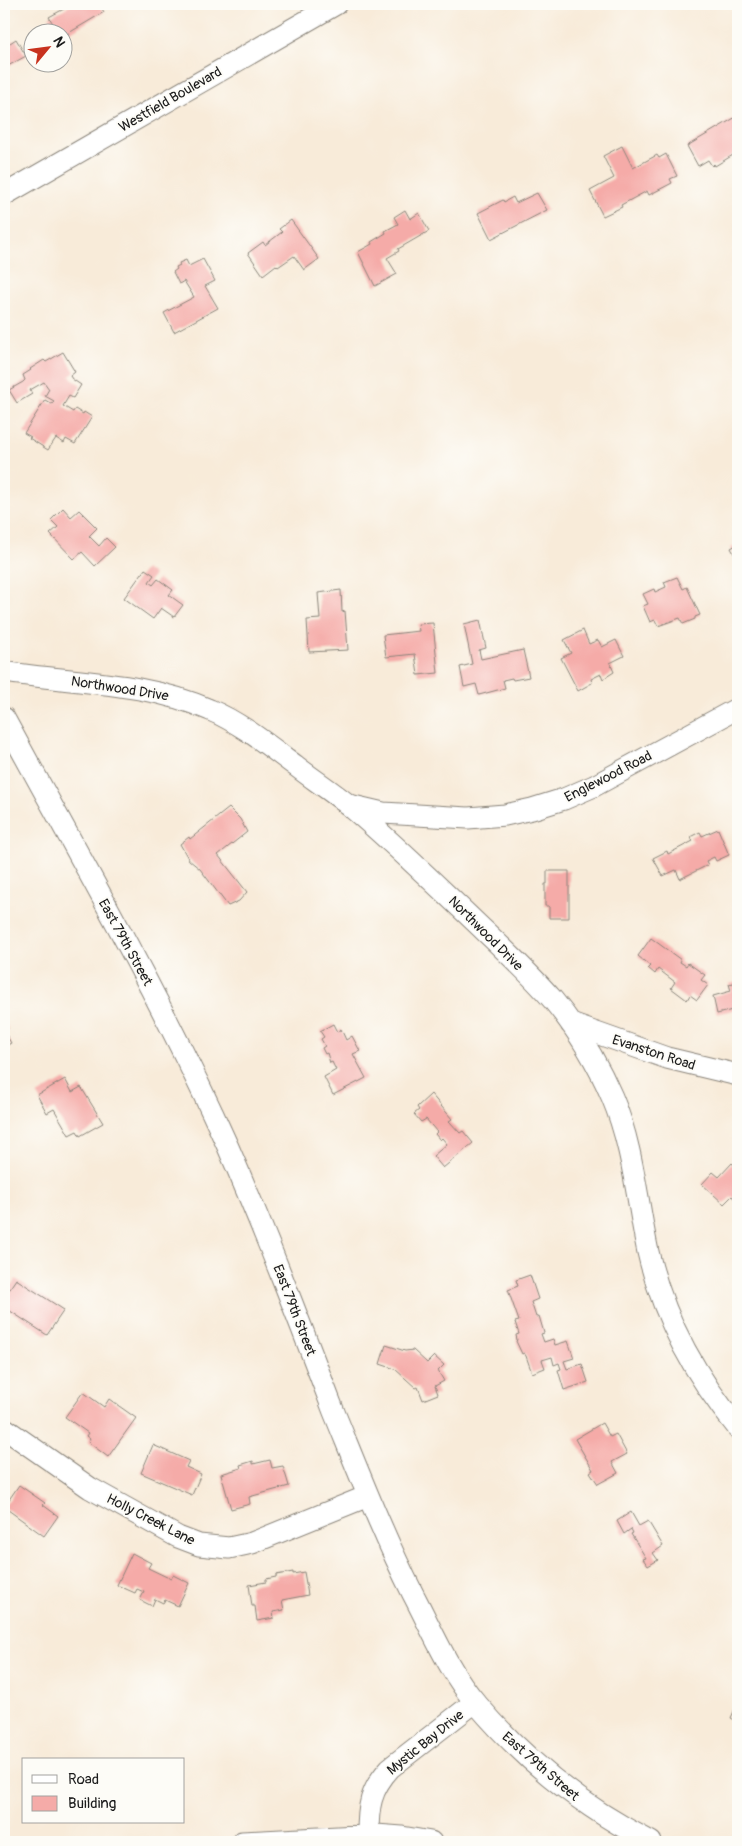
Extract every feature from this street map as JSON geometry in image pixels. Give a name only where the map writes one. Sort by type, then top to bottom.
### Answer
[{"type":"street","name":"Westfield Boulevard","points":[[4,195],[336,4]]},
{"type":"street","name":"Northwood Drive","points":[[4,672],[131,687],[172,695],[214,711],[258,738],[349,805],[504,949],[552,999],[585,1045],[603,1078],[620,1119],[628,1148],[648,1252],[671,1320],[699,1374],[738,1428]]},
{"type":"street","name":"Englewood Road","points":[[349,805],[384,812],[468,818],[505,815],[532,809],[564,799],[594,786],[738,708]]},
{"type":"street","name":"East 79th Street","points":[[4,718],[153,992],[198,1081],[262,1226],[368,1496],[406,1580],[452,1667],[475,1702],[507,1738],[558,1783],[589,1806],[651,1842]]},
{"type":"street","name":"Evanston Road","points":[[571,1024],[668,1058],[738,1075]]},
{"type":"street","name":"Holly Creek Lane","points":[[4,1428],[90,1488],[178,1536],[199,1545],[229,1548],[252,1543],[368,1496]]},
{"type":"street","name":"Mystic Bay Drive","points":[[368,1835],[368,1814],[371,1800],[382,1776],[475,1702]]},
{"type":"street","points":[[242,1842],[368,1835],[402,1837],[431,1842]]},
{"type":"building","points":[[73,4],[99,4],[104,12],[72,31],[72,22],[52,22],[49,17]]},
{"type":"building","points":[[16,39],[22,49],[22,58],[6,67],[8,70],[4,72],[4,47]]},
{"type":"building","points":[[736,117],[738,121],[738,148],[736,149],[738,152],[715,166],[714,164],[712,166],[708,160],[698,166],[687,146]]},
{"type":"building","points":[[622,146],[633,168],[657,155],[659,158],[666,154],[677,176],[670,179],[672,183],[649,195],[647,191],[621,205],[622,207],[603,216],[590,191],[614,178],[603,156]]},
{"type":"building","points":[[537,193],[547,210],[491,239],[478,213],[503,200],[504,202],[513,197],[516,203]]},
{"type":"building","points":[[405,210],[410,219],[419,213],[429,231],[398,249],[399,251],[387,258],[397,274],[375,286],[358,252],[372,244],[371,242],[386,233],[385,231],[398,224],[394,217]]},
{"type":"building","points":[[291,220],[319,259],[304,270],[294,256],[278,267],[276,265],[263,275],[248,253],[263,242],[265,245],[282,232],[279,229]]},
{"type":"building","points":[[203,259],[215,281],[205,286],[218,308],[174,332],[164,313],[194,297],[184,281],[179,284],[173,272],[180,265],[179,263],[186,260],[189,266]]},
{"type":"building","points":[[63,352],[75,372],[70,376],[81,385],[73,398],[69,396],[63,406],[73,412],[75,409],[92,417],[75,444],[66,439],[64,443],[56,438],[48,450],[24,433],[45,400],[52,404],[54,401],[45,396],[49,389],[44,382],[30,390],[32,394],[17,403],[9,390],[25,380],[23,375],[30,369],[44,360],[46,362]]},
{"type":"building","points":[[63,508],[71,517],[79,510],[97,528],[89,536],[99,546],[106,538],[115,547],[95,566],[82,552],[74,559],[50,534],[58,527],[51,520]]},
{"type":"building","points":[[738,544],[738,561],[731,548]]},
{"type":"building","points":[[145,569],[154,575],[149,582],[153,585],[158,579],[173,590],[169,595],[183,605],[174,617],[161,608],[153,619],[124,598]]},
{"type":"building","points":[[677,577],[683,589],[687,587],[700,615],[683,624],[680,618],[658,626],[655,620],[650,622],[643,606],[648,604],[643,594],[654,589],[655,592],[666,587],[664,582]]},
{"type":"building","points":[[341,590],[342,612],[345,611],[348,650],[309,652],[307,620],[320,619],[318,593]]},
{"type":"building","points":[[480,620],[486,648],[479,650],[481,659],[523,650],[529,677],[503,680],[505,688],[479,695],[476,684],[464,687],[460,667],[472,664],[464,624]]},
{"type":"building","points":[[433,623],[438,673],[418,675],[415,654],[386,657],[383,635],[419,631],[418,624]]},
{"type":"building","points":[[583,630],[589,644],[598,640],[602,647],[616,640],[624,656],[610,663],[614,672],[603,679],[601,674],[591,679],[592,683],[578,691],[561,658],[571,653],[564,640]]},
{"type":"building","points":[[229,808],[240,819],[247,832],[218,855],[247,892],[239,901],[228,906],[200,869],[189,860],[180,844],[189,837],[190,839]]},
{"type":"building","points":[[718,829],[729,855],[716,861],[714,857],[706,861],[708,865],[680,879],[676,870],[663,876],[653,858],[667,851],[668,854],[693,841],[690,837],[700,832],[702,836]]},
{"type":"building","points":[[547,871],[569,871],[569,918],[549,918],[549,906],[545,906]]},
{"type":"building","points":[[651,938],[681,960],[680,962],[686,966],[688,963],[705,975],[701,980],[708,985],[697,1000],[690,995],[687,1000],[671,988],[675,982],[658,969],[655,974],[648,968],[650,966],[638,956]]},
{"type":"building","points":[[738,982],[738,1012],[736,1009],[717,1014],[713,996],[731,991],[729,984]]},
{"type":"building","points":[[4,1021],[8,1029],[4,1031]]},
{"type":"building","points":[[333,1024],[337,1032],[341,1029],[346,1040],[352,1036],[360,1051],[353,1054],[366,1078],[333,1095],[324,1077],[336,1070],[332,1062],[330,1063],[327,1053],[325,1054],[322,1048],[325,1046],[321,1039],[324,1037],[320,1031]]},
{"type":"building","points":[[4,1031],[11,1043],[4,1047]]},
{"type":"building","points":[[65,1079],[72,1092],[81,1087],[103,1123],[80,1136],[77,1131],[69,1135],[54,1109],[47,1113],[37,1095]]},
{"type":"building","points":[[431,1094],[452,1119],[449,1121],[460,1133],[463,1131],[473,1143],[443,1168],[433,1156],[447,1144],[442,1138],[440,1140],[435,1134],[437,1132],[426,1119],[421,1122],[414,1114],[419,1110],[417,1107]]},
{"type":"building","points":[[738,1161],[738,1203],[732,1196],[724,1204],[702,1184],[713,1172],[719,1177],[732,1163],[734,1165]]},
{"type":"building","points":[[530,1275],[538,1299],[531,1302],[536,1317],[539,1316],[544,1333],[541,1334],[544,1342],[553,1339],[555,1345],[568,1341],[574,1358],[564,1361],[567,1369],[582,1364],[588,1382],[564,1390],[558,1370],[561,1369],[559,1363],[554,1365],[552,1357],[542,1360],[545,1368],[532,1373],[526,1356],[524,1353],[522,1354],[516,1341],[516,1335],[519,1334],[515,1322],[519,1321],[508,1290],[518,1286],[516,1280]]},
{"type":"building","points":[[16,1279],[64,1310],[47,1335],[4,1307],[4,1297]]},
{"type":"building","points":[[386,1345],[405,1351],[413,1350],[427,1363],[434,1356],[444,1365],[438,1371],[444,1381],[435,1386],[438,1394],[423,1400],[418,1387],[416,1388],[395,1369],[380,1364]]},
{"type":"building","points":[[83,1392],[104,1407],[109,1399],[136,1418],[108,1457],[88,1442],[90,1439],[86,1436],[88,1433],[65,1417]]},
{"type":"building","points":[[602,1423],[610,1437],[616,1434],[627,1454],[612,1462],[618,1473],[598,1484],[590,1472],[593,1470],[575,1439]]},
{"type":"building","points":[[153,1445],[189,1461],[186,1467],[201,1474],[192,1495],[141,1473]]},
{"type":"building","points":[[270,1460],[272,1468],[283,1466],[289,1486],[249,1497],[250,1504],[231,1509],[221,1474],[241,1468],[240,1465],[253,1461],[253,1464]]},
{"type":"building","points":[[19,1485],[45,1503],[43,1505],[58,1516],[44,1536],[4,1507]]},
{"type":"building","points":[[631,1512],[639,1526],[648,1521],[663,1546],[653,1553],[658,1560],[648,1566],[643,1559],[646,1558],[631,1534],[633,1533],[631,1529],[624,1534],[617,1521]]},
{"type":"building","points":[[132,1553],[151,1563],[148,1568],[171,1579],[173,1575],[189,1583],[178,1606],[165,1600],[163,1603],[155,1599],[152,1606],[140,1600],[144,1592],[137,1589],[135,1593],[117,1585]]},
{"type":"building","points":[[293,1572],[293,1574],[304,1572],[308,1595],[282,1600],[284,1610],[273,1612],[274,1618],[257,1621],[255,1606],[252,1606],[249,1585],[266,1582],[266,1579],[276,1577],[276,1575]]},
{"type":"building","points":[[738,1702],[738,1728],[734,1726],[736,1721],[731,1718]]}]
